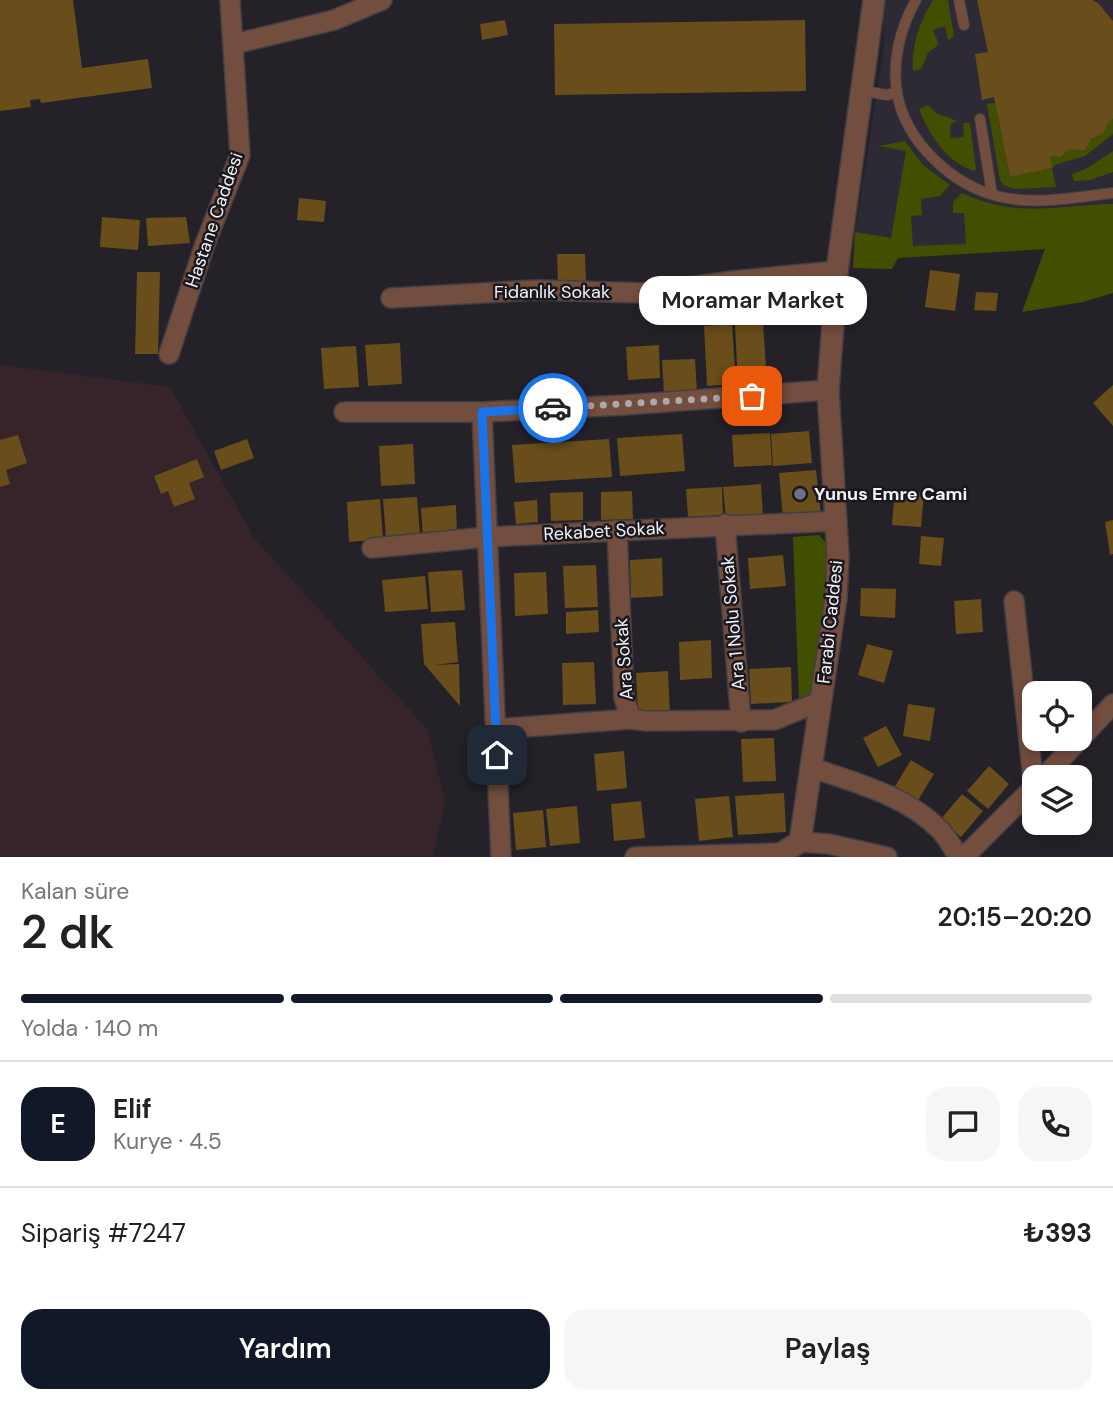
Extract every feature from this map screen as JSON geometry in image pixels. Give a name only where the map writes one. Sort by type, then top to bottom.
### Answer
[{"type":"street","name":"Hastane Caddesi","points":[[169,354],[205,244],[240,155],[230,0]]},
{"type":"street","points":[[234,44],[334,20],[382,0]]},
{"type":"street","name":"Farabi Caddesi","points":[[788,851],[810,767],[836,598],[838,557],[828,390],[837,271],[874,0]]},
{"type":"street","name":"Fidanlık Sokak","points":[[391,298],[536,290],[646,293],[837,271]]},
{"type":"street","points":[[344,412],[482,412],[828,390]]},
{"type":"street","points":[[482,412],[501,857]]},
{"type":"street","name":"Rekabet Sokak","points":[[372,548],[488,537],[725,524],[836,521]]},
{"type":"street","name":"Ara 1 Nolu Sokak","points":[[725,524],[741,722]]},
{"type":"street","name":"Ara Sokak","points":[[617,530],[624,698],[631,719],[741,722],[775,720],[821,701]]},
{"type":"street","points":[[1014,601],[1032,765]]},
{"type":"street","points":[[1055,765],[1113,704]]},
{"type":"street","points":[[496,729],[631,719]]},
{"type":"street","points":[[810,767],[882,792],[917,811],[942,831],[961,857],[1022,799]]},
{"type":"street","points":[[635,857],[788,851],[829,844],[887,857]]},
{"type":"lane","points":[[916,0],[906,18],[900,38],[896,58],[897,93],[905,117],[934,159],[959,181],[978,191],[1003,197],[1036,200],[1112,193]]},
{"type":"lane","points":[[959,0],[964,25]]},
{"type":"lane","points":[[862,90],[886,95],[897,93]]},
{"type":"lane","points":[[980,119],[992,194]]},
{"type":"shaded area","points":[[885,0],[1113,0],[1113,293],[1083,302],[1022,312],[1045,249],[898,258],[892,269],[853,268],[854,239],[884,48]]},
{"type":"shaded area","points":[[0,365],[170,387],[254,538],[427,729],[445,802],[433,857],[0,857]]},
{"type":"green space","points":[[933,0],[948,0],[954,36],[948,40],[945,26],[933,30],[939,44],[928,53],[921,69],[913,71],[917,34]]},
{"type":"green space","points":[[995,103],[1010,177],[1051,168],[1050,156],[1061,157],[1069,149],[1085,151],[1091,139],[1104,133],[1113,119],[1113,134],[1085,156],[1052,168],[1056,187],[1014,189],[1003,185],[1000,180],[987,104]]},
{"type":"green space","points":[[928,105],[936,113],[957,121],[950,125],[951,138],[964,137],[963,123],[970,123],[976,169],[974,171],[955,161],[933,137],[919,109]]},
{"type":"green space","points":[[905,141],[923,165],[950,185],[940,196],[921,199],[922,215],[911,216],[913,246],[966,244],[964,213],[953,213],[953,202],[962,193],[1001,206],[1019,208],[1113,204],[1113,293],[1083,302],[1022,312],[1045,249],[898,258],[892,269],[853,268],[855,232],[891,238],[906,151],[878,146]]},
{"type":"green space","points":[[1113,151],[1113,172],[1090,180],[1074,181],[1072,174],[1086,169]]},
{"type":"green space","points":[[819,535],[830,548],[814,696],[799,700],[793,537]]},
{"type":"building","points":[[0,0],[73,0],[82,68],[148,59],[152,88],[41,103],[40,99],[30,100],[31,107],[0,111]]},
{"type":"building","points":[[977,0],[1092,0],[1098,3],[1113,21],[1113,119],[1104,133],[1091,139],[1085,151],[1069,149],[1061,157],[1050,156],[1052,168],[1010,177],[994,97],[982,100],[975,54],[988,52]]},
{"type":"building","points":[[505,20],[508,35],[482,40],[480,24]]},
{"type":"building","points":[[805,20],[806,91],[555,95],[554,24]]},
{"type":"building","points":[[299,198],[326,201],[324,222],[297,220]]},
{"type":"building","points":[[102,217],[140,220],[138,250],[100,247]]},
{"type":"building","points":[[186,217],[190,243],[148,246],[146,218]]},
{"type":"building","points":[[557,254],[585,254],[586,281],[558,283]]},
{"type":"building","points":[[930,270],[960,274],[955,311],[925,307]]},
{"type":"building","points":[[137,272],[160,272],[158,354],[135,354]]},
{"type":"building","points":[[976,292],[998,293],[996,311],[974,310]]},
{"type":"building","points":[[763,323],[767,383],[738,384],[735,325]]},
{"type":"building","points":[[732,324],[736,384],[707,386],[704,326]]},
{"type":"building","points":[[400,343],[402,384],[368,386],[365,345]]},
{"type":"building","points":[[659,345],[660,378],[628,380],[626,347]]},
{"type":"building","points":[[356,346],[359,387],[324,389],[321,348]]},
{"type":"building","points":[[695,359],[697,392],[664,394],[662,360]]},
{"type":"building","points":[[1113,385],[1113,426],[1093,403]]},
{"type":"building","points":[[809,431],[812,463],[773,466],[771,434]]},
{"type":"building","points":[[770,433],[772,465],[734,467],[732,435]]},
{"type":"building","points":[[682,434],[685,471],[620,476],[617,438]]},
{"type":"building","points":[[18,435],[27,463],[6,470],[10,484],[0,487],[0,440]]},
{"type":"building","points":[[247,439],[254,458],[221,470],[214,451]]},
{"type":"building","points":[[609,439],[612,477],[515,483],[512,445]]},
{"type":"building","points":[[413,444],[415,484],[381,486],[379,446]]},
{"type":"building","points":[[197,459],[204,477],[189,483],[195,499],[174,507],[168,491],[161,494],[154,476]]},
{"type":"building","name":"Yunus Emre Cami","points":[[816,470],[821,515],[783,518],[779,473]]},
{"type":"building","points":[[761,484],[763,516],[726,519],[723,487]]},
{"type":"building","points":[[722,487],[723,515],[688,517],[686,489]]},
{"type":"building","points":[[895,490],[924,493],[921,527],[892,525]]},
{"type":"building","points":[[632,491],[633,519],[601,520],[601,492]]},
{"type":"building","points":[[583,492],[583,520],[551,521],[550,493]]},
{"type":"building","points":[[417,497],[420,537],[386,539],[383,499]]},
{"type":"building","points":[[380,499],[383,539],[349,542],[347,502]]},
{"type":"building","points":[[537,500],[538,522],[516,524],[514,502]]},
{"type":"building","points":[[456,505],[457,535],[423,538],[421,508]]},
{"type":"building","points":[[1113,520],[1113,554],[1110,555],[1105,522]]},
{"type":"building","points":[[921,536],[944,538],[941,566],[919,564]]},
{"type":"building","points":[[783,555],[786,586],[750,589],[748,558]]},
{"type":"building","points":[[662,558],[663,596],[631,598],[630,560]]},
{"type":"building","points":[[596,565],[598,607],[565,608],[563,566]]},
{"type":"building","points":[[462,570],[465,610],[431,612],[428,572]]},
{"type":"building","points":[[546,572],[548,614],[515,616],[514,573]]},
{"type":"building","points":[[425,576],[428,609],[385,612],[382,580]]},
{"type":"building","points":[[861,588],[896,589],[895,618],[860,616]]},
{"type":"building","points":[[981,599],[983,632],[956,634],[954,601]]},
{"type":"building","points":[[598,610],[599,632],[566,634],[566,612]]},
{"type":"building","points":[[455,622],[458,662],[435,665],[459,664],[460,706],[424,664],[421,624]]},
{"type":"building","points":[[711,640],[712,678],[680,680],[679,642]]},
{"type":"building","points":[[867,644],[893,651],[884,683],[858,675]]},
{"type":"building","points":[[594,662],[596,704],[563,705],[562,663]]},
{"type":"building","points":[[791,667],[792,702],[751,704],[749,669]]},
{"type":"building","points":[[668,671],[670,714],[638,715],[636,673]]},
{"type":"building","points":[[908,704],[935,708],[930,741],[903,736]]},
{"type":"building","points":[[886,726],[902,755],[878,767],[863,738]]},
{"type":"building","points":[[774,738],[776,781],[743,782],[741,739]]},
{"type":"building","points":[[624,751],[627,788],[597,791],[594,754]]},
{"type":"building","points":[[911,760],[934,774],[917,802],[894,788]]},
{"type":"building","points":[[989,766],[1009,784],[988,809],[967,791]]},
{"type":"building","points":[[784,793],[786,832],[738,835],[735,796]]},
{"type":"building","points":[[962,794],[983,811],[961,837],[941,819]]},
{"type":"building","points":[[729,796],[733,837],[699,841],[695,799]]},
{"type":"building","points":[[641,801],[645,838],[614,841],[611,804]]},
{"type":"building","points":[[577,806],[580,843],[550,846],[546,809]]},
{"type":"building","points":[[543,810],[546,847],[516,850],[513,813]]},
{"type":"way so far","points":[[553,408],[752,396]]},
{"type":"place","name":"Moramar Market","points":[[752,396]]},
{"type":"place","name":"Yunus Emre Cami","points":[[800,494]]},
{"type":"route","points":[[497,755],[482,412],[553,408]]}]
